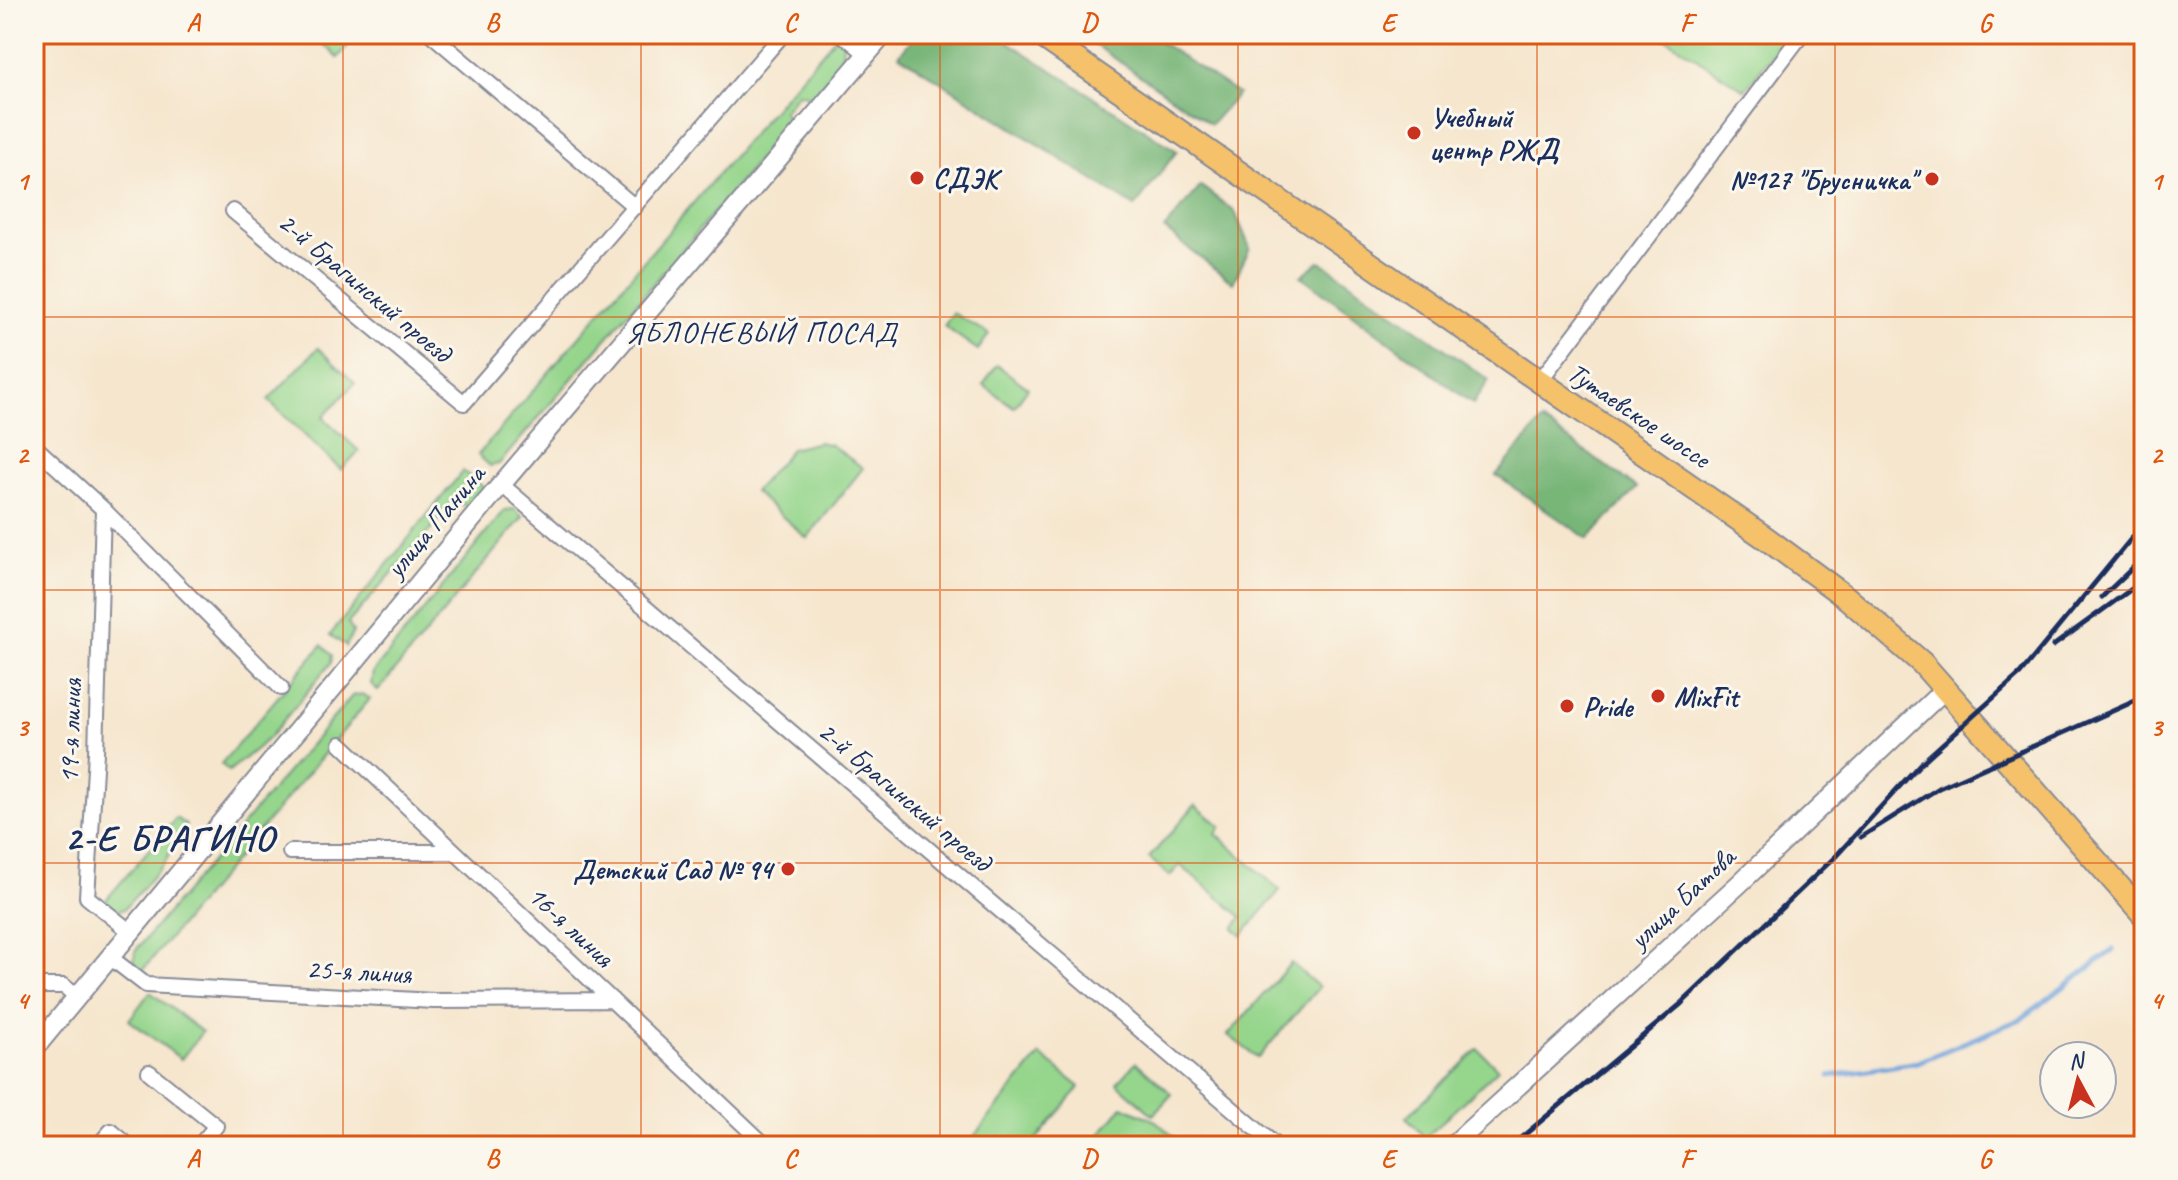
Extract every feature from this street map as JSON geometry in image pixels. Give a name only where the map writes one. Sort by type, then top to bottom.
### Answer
[{"type":"main road","name":"Тутаевское шоссе","points":[[1039,34],[1827,583],[1894,638],[1946,688],[2144,915]]},
{"type":"street","points":[[431,34],[635,207],[783,34]]},
{"type":"street","points":[[842,34],[867,54]]},
{"type":"street","name":"улица Панина","points":[[34,1049],[502,485],[884,34]]},
{"type":"street","points":[[1539,382],[1802,34]]},
{"type":"street","name":"2-й Брагинский проезд","points":[[233,211],[464,403],[635,207]]},
{"type":"street","points":[[34,446],[103,509],[281,688]]},
{"type":"street","name":"2-й Брагинский проезд","points":[[502,485],[1276,1146]]},
{"type":"street","name":"19-я линия","points":[[103,509],[96,753],[87,897],[132,933]]},
{"type":"street","name":"улица Батова","points":[[1452,1146],[1739,884],[1946,688]]},
{"type":"street","name":"16-я линия","points":[[341,744],[766,1146]]},
{"type":"street","points":[[290,852],[452,852]]},
{"type":"street","name":"25-я линия","points":[[111,958],[146,985],[434,1001],[612,1000]]},
{"type":"street","points":[[34,986],[64,986],[78,998]]},
{"type":"street","points":[[149,1072],[216,1126],[199,1146]]},
{"type":"street","points":[[98,1146],[111,1131],[129,1146]]},
{"type":"green space","points":[[313,34],[358,34],[338,58]]},
{"type":"green space","points":[[916,34],[996,34],[1177,151],[1135,207],[899,55]]},
{"type":"green space","points":[[1079,34],[1148,34],[1238,94],[1211,124]]},
{"type":"green space","points":[[1659,34],[1788,34],[1745,90]]},
{"type":"green space","points":[[836,36],[843,41],[842,61],[813,97],[798,93],[783,112],[792,121],[499,464],[490,466],[478,455]]},
{"type":"green space","points":[[1201,186],[1235,212],[1250,248],[1233,283],[1164,229]]},
{"type":"green space","points":[[1320,261],[1489,380],[1473,404],[1301,276]]},
{"type":"green space","points":[[953,313],[989,334],[978,350],[944,326]]},
{"type":"green space","points":[[318,348],[355,383],[323,417],[359,451],[341,470],[268,400]]},
{"type":"green space","points":[[997,365],[1028,388],[1014,407],[983,385]]},
{"type":"green space","points":[[1542,421],[1637,488],[1588,539],[1496,475]]},
{"type":"green space","points":[[819,442],[831,445],[863,468],[807,538],[754,492],[791,449]]},
{"type":"green space","points":[[463,471],[487,490],[474,507],[454,503],[348,623],[353,632],[346,646],[330,635]]},
{"type":"green space","points":[[514,509],[523,517],[378,691],[371,684],[373,672],[505,510]]},
{"type":"green space","points":[[322,645],[332,655],[331,663],[269,738],[229,771],[221,764]]},
{"type":"green space","points":[[362,694],[370,699],[142,971],[134,961],[135,951],[352,696]]},
{"type":"green space","points":[[1195,805],[1221,826],[1216,834],[1280,890],[1242,936],[1234,928],[1242,917],[1180,865],[1170,876],[1149,858]]},
{"type":"green space","points":[[176,818],[186,825],[164,864],[124,909],[116,911],[105,901]]},
{"type":"green space","points":[[1291,963],[1319,987],[1258,1058],[1228,1035]]},
{"type":"green space","points":[[150,992],[202,1032],[181,1059],[129,1020]]},
{"type":"green space","points":[[1478,1049],[1498,1069],[1425,1138],[1406,1117]]},
{"type":"green space","points":[[1040,1055],[1080,1087],[1031,1146],[977,1146],[971,1140]]},
{"type":"green space","points":[[1136,1062],[1172,1094],[1153,1115],[1117,1083]]},
{"type":"green space","points":[[1123,1106],[1156,1121],[1180,1142],[1176,1146],[1096,1146],[1093,1143]]},
{"type":"waterway","points":[[1830,1076],[1918,1062],[2021,1019],[2113,950]]},
{"type":"railway","points":[[1511,1146],[1681,1004],[1836,856],[1920,764],[2020,674],[2144,523]]},
{"type":"railway","points":[[2102,597],[2144,557]]},
{"type":"railway","points":[[2053,646],[2144,580]]},
{"type":"railway","points":[[1861,837],[1939,788],[2144,697]]},
{"type":"place","name":"Учебный центр РЖД","points":[[1414,133]]},
{"type":"place","name":"СДЭК","points":[[917,178]]},
{"type":"place","name":"№127 \"Брусничка\"","points":[[1932,179]]},
{"type":"place","name":"MixFit","points":[[1658,696]]},
{"type":"place","name":"Pride","points":[[1567,706]]},
{"type":"place","name":"Детский Сад № 94","points":[[788,869]]},
{"type":"district","name":"ЯБЛОНЕВЫЙ ПОСАД","points":[[762,332]]},
{"type":"district","name":"2-Е БРАГИНО","points":[[170,838]]}]
